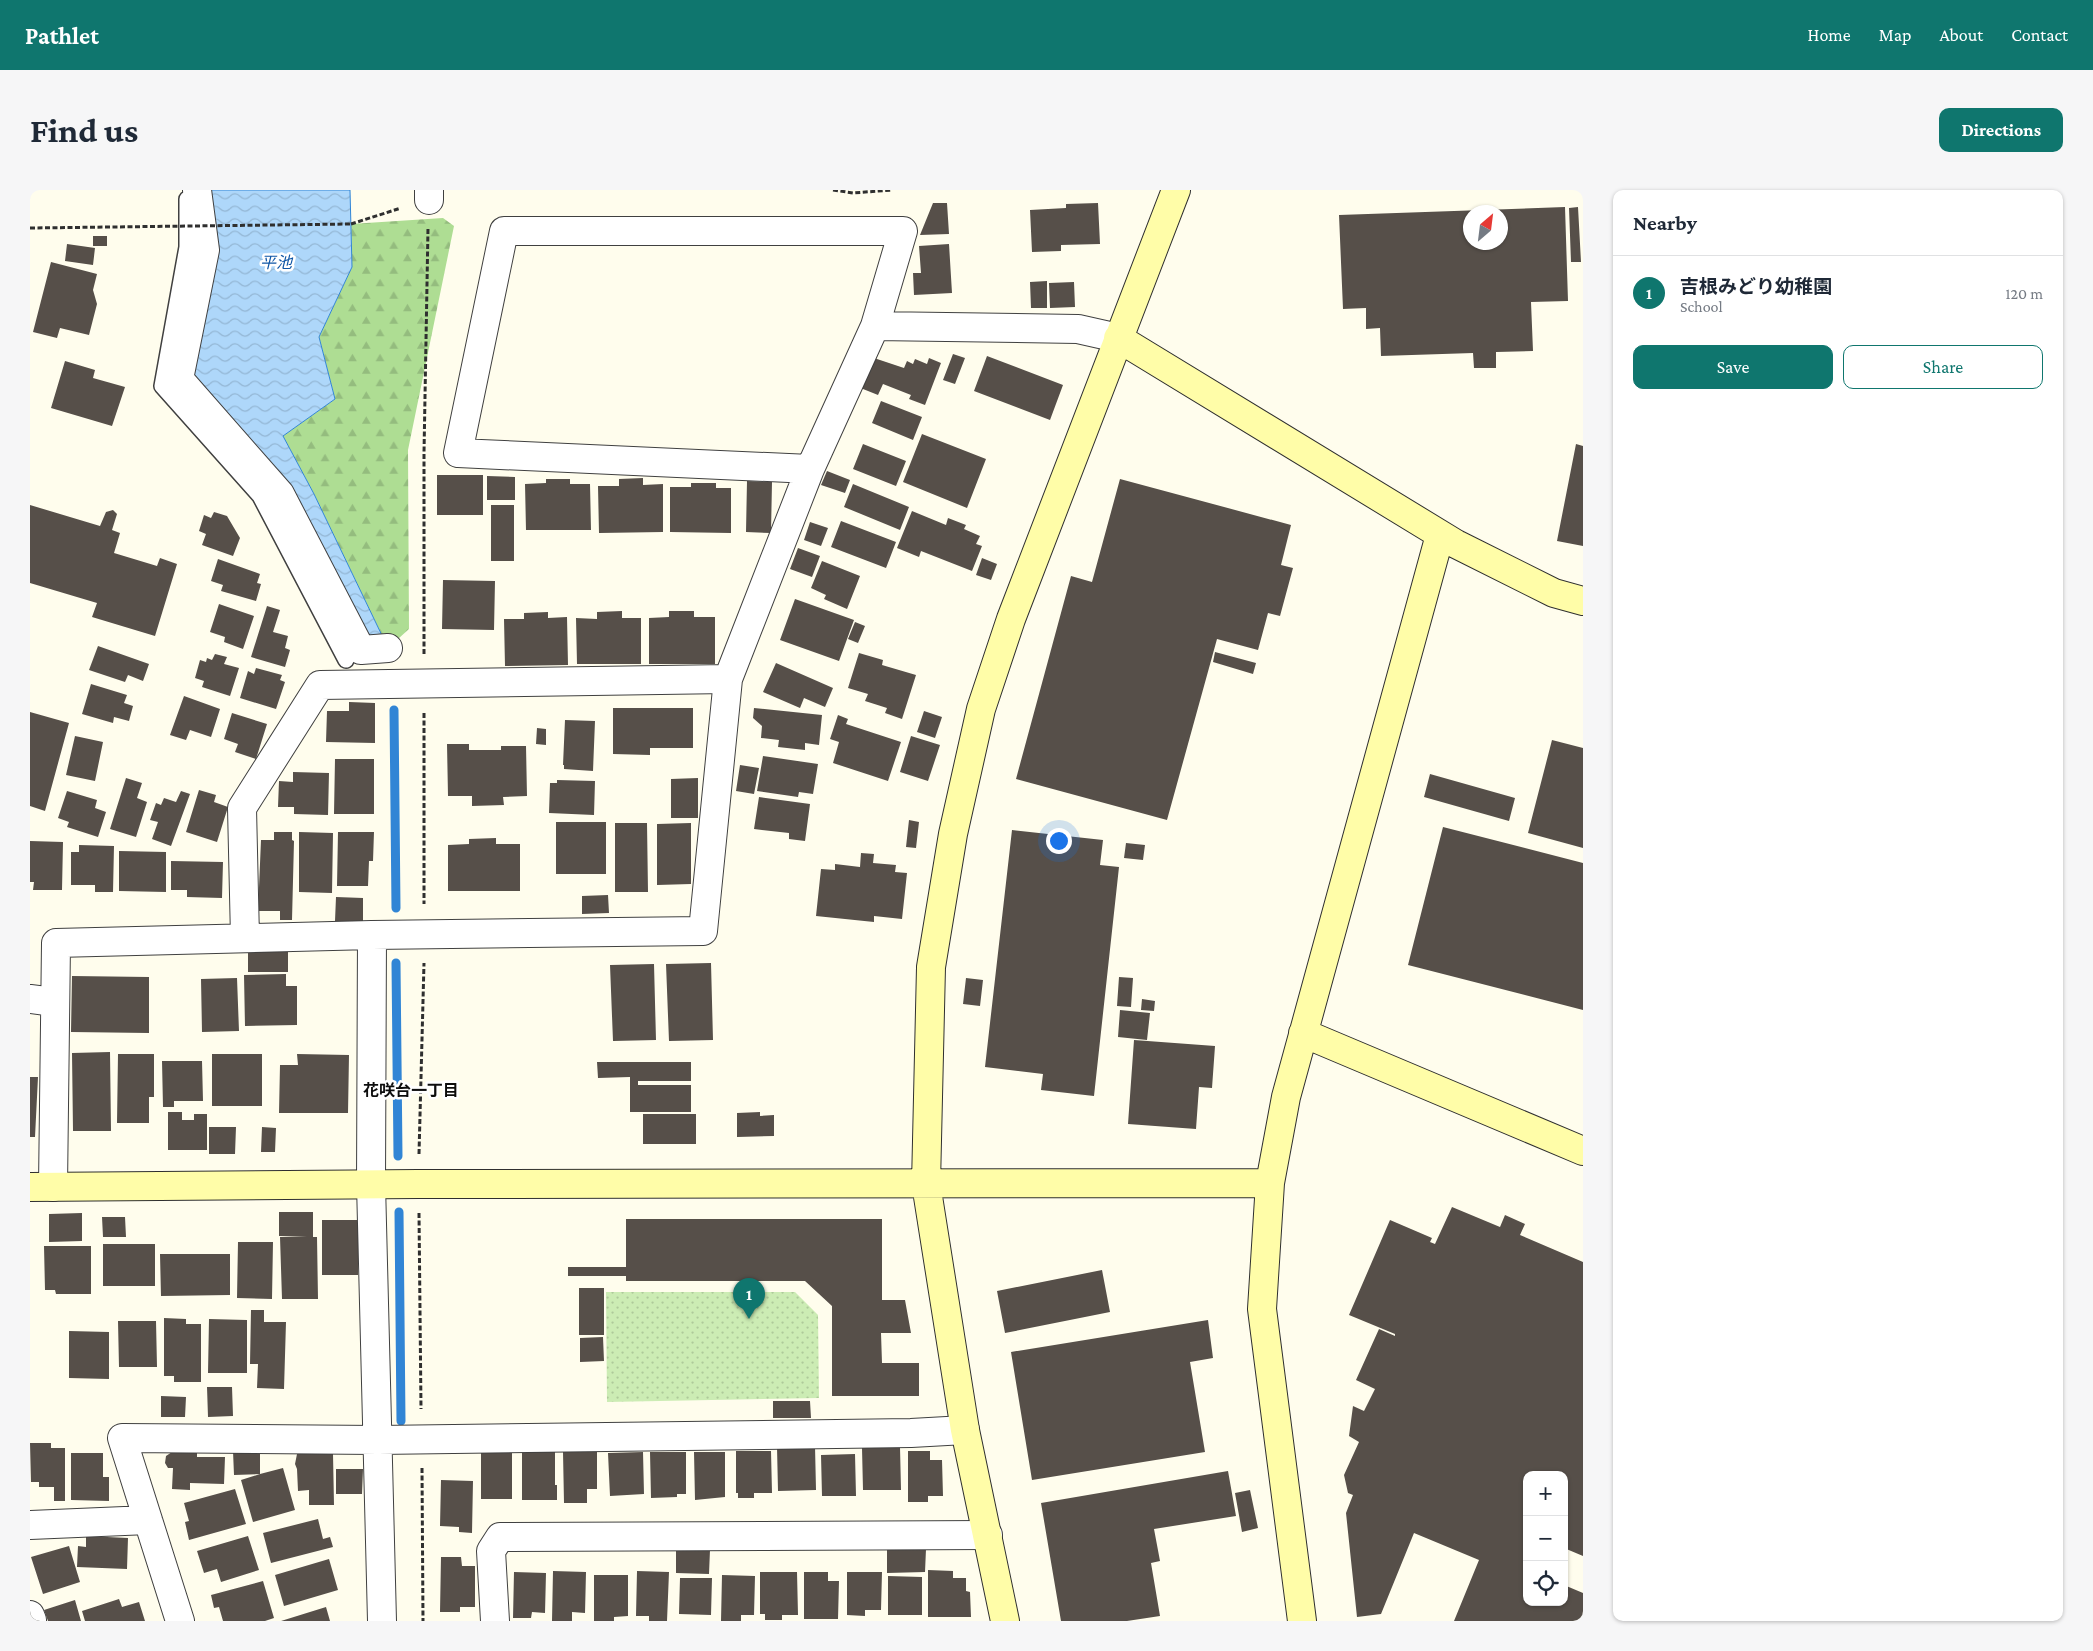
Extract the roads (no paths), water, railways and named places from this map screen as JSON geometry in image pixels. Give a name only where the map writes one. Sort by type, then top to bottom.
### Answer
[{"type":"street","points":[[197,190],[206,250],[179,379],[280,494],[361,650],[388,648]]},
{"type":"street","points":[[1006,1621],[965,1430],[926,1184],[931,967],[953,834],[981,709],[1011,619],[1176,190]]},
{"type":"street","points":[[810,469],[458,453],[504,231],[903,231],[875,326],[810,469],[728,679],[703,931],[372,935],[56,943],[42,1000],[42,1187],[371,1184],[1270,1183]]},
{"type":"street","points":[[875,326],[1078,329],[1118,338],[1440,535],[1554,593],[1583,601]]},
{"type":"street","points":[[1302,1621],[1262,1309],[1270,1183],[1286,1097],[1440,535]]},
{"type":"street","points":[[245,938],[242,808],[320,685],[728,679]]},
{"type":"street","points":[[372,935],[371,1184],[382,1621]]},
{"type":"street","points":[[1303,1034],[1583,1151]]},
{"type":"street","points":[[180,1621],[122,1438],[378,1440],[911,1433],[965,1430]]},
{"type":"street","points":[[30,1525],[148,1520]]},
{"type":"street","points":[[495,1621],[491,1551],[500,1537],[988,1535]]},
{"type":"street","points":[[30,1615],[32,1620]]},
{"type":"lane","points":[[187,190],[187,247],[162,386],[260,496],[346,660]]},
{"type":"water","name":"平池","points":[[197,190],[350,190],[352,267],[319,337],[335,399],[283,436],[314,494],[388,648],[361,650],[179,379]]},
{"type":"waterway","points":[[394,710],[396,908]]},
{"type":"waterway","points":[[396,963],[398,1156]]},
{"type":"waterway","points":[[399,1212],[401,1421]]},
{"type":"place","name":"吉根みどり幼稚園","points":[[749,1319]]},
{"type":"district","name":"花咲台一丁目","points":[[411,1090]]}]
